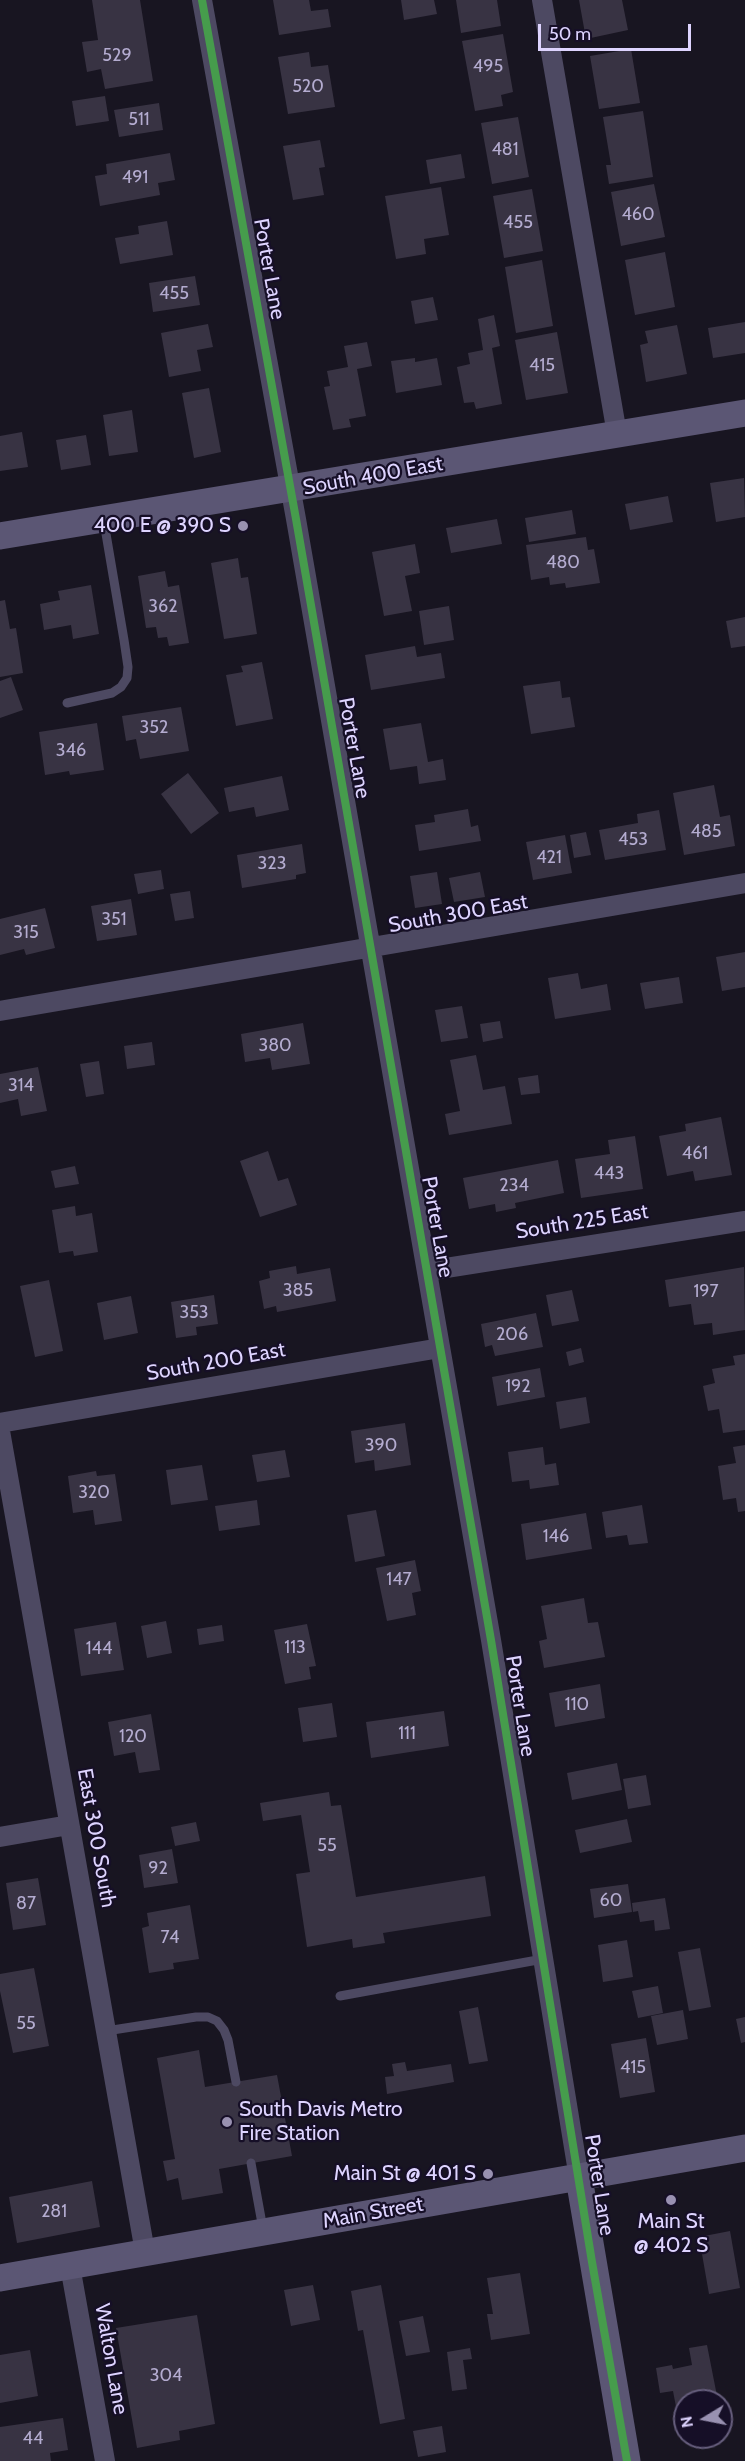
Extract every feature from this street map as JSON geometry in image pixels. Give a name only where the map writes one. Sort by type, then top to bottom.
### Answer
[{"type":"street","name":"Porter Lane","points":[[202,0],[291,489],[491,1640],[627,2461]]},
{"type":"street","points":[[542,0],[617,434]]},
{"type":"street","name":"South 400 East","points":[[0,536],[745,412]]},
{"type":"street","name":"South 300 East","points":[[0,1011],[745,883]]},
{"type":"street","name":"South 225 East","points":[[427,1271],[745,1221]]},
{"type":"street","name":"South 200 East","points":[[0,1423],[440,1348]]},
{"type":"street","name":"East 300 South","points":[[0,1431],[145,2252]]},
{"type":"street","points":[[0,1837],[69,1825]]},
{"type":"street","name":"Main Street","points":[[0,2278],[745,2148]]},
{"type":"street","name":"Walton Lane","points":[[70,2266],[105,2461]]},
{"type":"lane","points":[[67,703],[112,693],[127,678],[126,649],[104,519]]},
{"type":"lane","points":[[340,1996],[543,1959]]},
{"type":"lane","points":[[106,2031],[196,2016],[207,2017],[217,2021],[224,2030],[236,2082]]},
{"type":"lane","points":[[251,2163],[263,2232]]},
{"type":"building","points":[[92,0],[140,0],[153,81],[105,89],[101,69],[87,72],[82,42],[98,40]]},
{"type":"building","points":[[273,0],[309,0],[311,11],[328,9],[331,27],[279,35]]},
{"type":"building","points":[[401,0],[434,0],[437,14],[404,20]]},
{"type":"building","points":[[456,0],[497,0],[501,26],[461,33]]},
{"type":"building","points":[[579,0],[622,0],[628,30],[586,39]]},
{"type":"building","points":[[503,34],[513,92],[501,95],[503,106],[475,111],[462,41]]},
{"type":"building","points":[[631,49],[640,103],[599,109],[590,56]]},
{"type":"building","points":[[309,52],[311,67],[328,65],[335,107],[288,114],[278,57]]},
{"type":"building","points":[[105,96],[109,121],[76,126],[72,101]]},
{"type":"building","points":[[159,103],[163,130],[119,137],[114,110]]},
{"type":"building","points":[[643,111],[653,177],[609,184],[606,165],[611,165],[603,117]]},
{"type":"building","points":[[518,117],[529,177],[492,184],[481,123]]},
{"type":"building","points":[[320,140],[325,167],[319,168],[324,195],[293,200],[283,146]]},
{"type":"building","points":[[170,153],[175,180],[158,183],[160,195],[100,206],[95,176],[107,174],[106,164]]},
{"type":"building","points":[[461,154],[465,178],[430,184],[426,160]]},
{"type":"building","points":[[654,184],[665,237],[621,246],[611,192]]},
{"type":"building","points":[[441,187],[449,235],[424,239],[426,254],[396,259],[385,196]]},
{"type":"building","points":[[532,189],[543,251],[504,258],[493,196]]},
{"type":"building","points":[[167,221],[173,255],[120,264],[115,238],[139,234],[138,226]]},
{"type":"building","points":[[665,252],[675,307],[635,315],[625,260]]},
{"type":"building","points":[[542,260],[553,326],[516,333],[505,267]]},
{"type":"building","points":[[195,276],[200,305],[153,312],[149,283]]},
{"type":"building","points":[[433,297],[438,320],[415,324],[411,301]]},
{"type":"building","points":[[494,315],[500,346],[492,348],[502,404],[476,409],[474,402],[464,403],[457,367],[470,364],[468,353],[483,350],[478,319]]},
{"type":"building","points":[[745,322],[745,353],[713,358],[708,328]]},
{"type":"building","points":[[208,324],[213,347],[197,350],[201,371],[169,377],[161,333]]},
{"type":"building","points":[[677,325],[687,374],[646,382],[640,345],[648,343],[645,331]]},
{"type":"building","points":[[557,332],[568,393],[526,400],[515,340]]},
{"type":"building","points":[[367,342],[372,366],[357,369],[366,416],[349,419],[351,427],[333,430],[324,387],[330,386],[327,371],[348,367],[344,346]]},
{"type":"building","points":[[415,358],[415,362],[437,358],[442,385],[396,393],[391,361]]},
{"type":"building","points":[[209,388],[221,452],[194,458],[182,393]]},
{"type":"building","points":[[132,410],[138,452],[109,456],[103,415]]},
{"type":"building","points":[[22,432],[28,467],[0,471],[0,436]]},
{"type":"building","points":[[86,435],[91,465],[61,470],[56,440]]},
{"type":"building","points":[[744,478],[745,517],[716,522],[710,483]]},
{"type":"building","points":[[668,496],[673,522],[630,530],[625,504]]},
{"type":"building","points":[[572,510],[576,534],[529,542],[525,518]]},
{"type":"building","points":[[497,519],[502,544],[451,553],[446,528]]},
{"type":"building","points":[[586,537],[588,550],[594,549],[600,583],[566,588],[565,583],[550,585],[549,577],[531,580],[526,545]]},
{"type":"building","points":[[415,544],[420,573],[405,576],[412,611],[384,616],[372,552]]},
{"type":"building","points":[[238,558],[241,578],[248,577],[257,634],[224,639],[211,563]]},
{"type":"building","points":[[165,571],[168,587],[179,585],[189,643],[169,646],[167,637],[158,638],[156,627],[146,628],[138,576]]},
{"type":"building","points":[[91,585],[99,634],[73,639],[71,625],[44,630],[40,604],[60,600],[58,591]]},
{"type":"building","points":[[5,600],[10,629],[16,628],[23,673],[0,677],[0,601]]},
{"type":"building","points":[[449,606],[454,640],[424,645],[419,611]]},
{"type":"building","points":[[745,617],[745,646],[731,648],[726,621]]},
{"type":"building","points":[[415,646],[417,657],[441,653],[445,678],[371,690],[365,655]]},
{"type":"building","points":[[262,662],[273,719],[236,726],[226,675],[243,672],[241,666]]},
{"type":"building","points":[[11,677],[23,710],[0,718],[0,681]]},
{"type":"building","points":[[560,681],[562,698],[570,697],[575,727],[531,734],[523,686]]},
{"type":"building","points":[[181,707],[189,751],[140,759],[136,739],[126,741],[122,716]]},
{"type":"building","points":[[97,723],[104,770],[70,775],[69,771],[45,775],[39,732]]},
{"type":"building","points":[[421,723],[428,762],[443,759],[446,780],[419,784],[417,766],[390,770],[383,729]]},
{"type":"building","points":[[188,773],[219,813],[191,834],[161,794]]},
{"type":"building","points":[[282,776],[289,810],[256,817],[254,807],[229,812],[224,788]]},
{"type":"building","points":[[714,785],[720,817],[730,815],[735,846],[684,855],[673,793]]},
{"type":"building","points":[[468,809],[471,827],[478,825],[481,841],[419,851],[415,825],[435,822],[434,815]]},
{"type":"building","points":[[659,810],[666,850],[605,860],[599,830],[638,823],[637,814]]},
{"type":"building","points":[[586,832],[591,855],[574,858],[570,835]]},
{"type":"building","points":[[565,835],[572,873],[533,880],[526,842]]},
{"type":"building","points":[[302,844],[306,873],[296,875],[296,879],[242,888],[237,855]]},
{"type":"building","points":[[161,870],[164,889],[138,894],[134,874]]},
{"type":"building","points":[[437,872],[442,904],[415,908],[410,876]]},
{"type":"building","points":[[480,872],[485,897],[454,902],[449,878]]},
{"type":"building","points":[[190,891],[194,918],[175,921],[170,894]]},
{"type":"building","points":[[131,899],[137,935],[97,941],[91,906]]},
{"type":"building","points":[[45,908],[55,948],[26,955],[24,949],[0,955],[0,919]]},
{"type":"building","points":[[745,952],[745,987],[722,991],[716,957]]},
{"type":"building","points":[[578,973],[581,989],[607,984],[611,1010],[555,1019],[548,978]]},
{"type":"building","points":[[679,977],[683,1003],[645,1009],[640,983]]},
{"type":"building","points":[[462,1006],[468,1038],[441,1042],[435,1010]]},
{"type":"building","points":[[500,1021],[503,1038],[483,1042],[480,1024]]},
{"type":"building","points":[[303,1023],[310,1064],[272,1070],[270,1058],[245,1062],[241,1034]]},
{"type":"building","points":[[152,1042],[155,1065],[127,1069],[124,1046]]},
{"type":"building","points":[[476,1055],[483,1090],[505,1086],[512,1124],[449,1135],[445,1114],[460,1111],[450,1060]]},
{"type":"building","points":[[99,1061],[104,1094],[86,1097],[80,1064]]},
{"type":"building","points":[[38,1067],[47,1111],[21,1116],[18,1099],[0,1103],[0,1074]]},
{"type":"building","points":[[538,1075],[540,1093],[521,1095],[518,1078]]},
{"type":"building","points":[[721,1117],[732,1175],[695,1181],[693,1171],[667,1176],[659,1136],[686,1131],[685,1124]]},
{"type":"building","points":[[635,1136],[643,1189],[581,1198],[575,1159],[610,1154],[608,1140]]},
{"type":"building","points":[[268,1151],[278,1181],[288,1178],[297,1205],[260,1217],[240,1161]]},
{"type":"building","points":[[558,1160],[564,1193],[515,1203],[516,1208],[496,1212],[495,1204],[469,1209],[463,1178]]},
{"type":"building","points":[[75,1166],[79,1184],[55,1188],[51,1171]]},
{"type":"building","points":[[75,1206],[76,1216],[92,1213],[98,1252],[74,1256],[73,1251],[59,1253],[52,1210]]},
{"type":"building","points":[[296,1266],[297,1274],[330,1268],[336,1301],[277,1312],[276,1306],[264,1309],[259,1281],[270,1278],[269,1271]]},
{"type":"building","points":[[744,1267],[745,1330],[713,1335],[712,1323],[694,1325],[691,1304],[669,1307],[665,1280]]},
{"type":"building","points":[[49,1280],[63,1351],[35,1357],[20,1286]]},
{"type":"building","points":[[572,1290],[579,1321],[552,1326],[546,1295]]},
{"type":"building","points":[[214,1295],[218,1324],[196,1327],[197,1335],[176,1338],[171,1302]]},
{"type":"building","points":[[131,1296],[138,1333],[104,1340],[97,1303]]},
{"type":"building","points":[[536,1313],[543,1347],[495,1356],[492,1345],[485,1347],[481,1324]]},
{"type":"building","points":[[581,1348],[584,1362],[569,1366],[566,1352]]},
{"type":"building","points":[[745,1354],[745,1430],[723,1433],[719,1409],[708,1411],[703,1386],[715,1383],[712,1369],[735,1365],[733,1356]]},
{"type":"building","points":[[540,1368],[545,1397],[497,1406],[492,1377]]},
{"type":"building","points":[[586,1397],[590,1423],[560,1429],[556,1402]]},
{"type":"building","points":[[405,1423],[411,1465],[375,1471],[374,1460],[355,1463],[351,1431]]},
{"type":"building","points":[[745,1445],[745,1511],[738,1512],[736,1498],[723,1500],[718,1466],[736,1463],[733,1447]]},
{"type":"building","points":[[543,1447],[545,1465],[556,1463],[559,1485],[530,1489],[529,1480],[512,1482],[508,1452]]},
{"type":"building","points":[[285,1450],[290,1477],[257,1482],[252,1455]]},
{"type":"building","points":[[202,1465],[208,1500],[171,1505],[166,1470]]},
{"type":"building","points":[[96,1471],[97,1476],[115,1474],[122,1521],[95,1525],[93,1510],[73,1513],[68,1476]]},
{"type":"building","points":[[257,1500],[260,1525],[219,1531],[215,1506]]},
{"type":"building","points":[[642,1505],[648,1543],[629,1545],[627,1535],[606,1538],[602,1512]]},
{"type":"building","points":[[376,1510],[385,1556],[355,1562],[347,1515]]},
{"type":"building","points":[[586,1513],[592,1549],[526,1560],[521,1524]]},
{"type":"building","points":[[415,1560],[421,1591],[412,1593],[416,1615],[387,1621],[376,1568]]},
{"type":"building","points":[[584,1598],[588,1623],[598,1622],[605,1657],[544,1668],[539,1641],[547,1639],[541,1606]]},
{"type":"building","points":[[166,1621],[172,1653],[147,1658],[141,1626]]},
{"type":"building","points":[[116,1622],[124,1670],[81,1676],[74,1629]]},
{"type":"building","points":[[307,1624],[316,1666],[309,1667],[311,1679],[285,1684],[274,1630]]},
{"type":"building","points":[[222,1625],[224,1641],[199,1645],[197,1629]]},
{"type":"building","points":[[600,1684],[605,1718],[555,1727],[549,1693]]},
{"type":"building","points":[[332,1703],[337,1737],[303,1742],[298,1708]]},
{"type":"building","points":[[444,1711],[449,1746],[371,1758],[366,1722]]},
{"type":"building","points":[[151,1714],[160,1770],[139,1773],[135,1752],[114,1756],[108,1722]]},
{"type":"building","points":[[617,1763],[622,1790],[572,1800],[567,1773]]},
{"type":"building","points":[[646,1775],[651,1805],[628,1809],[623,1779]]},
{"type":"building","points":[[329,1792],[331,1806],[341,1805],[356,1897],[485,1876],[491,1916],[383,1933],[385,1943],[353,1948],[352,1939],[307,1947],[296,1874],[310,1872],[301,1815],[263,1821],[260,1803]]},
{"type":"building","points":[[627,1819],[632,1842],[580,1853],[575,1830]]},
{"type":"building","points":[[196,1822],[200,1841],[175,1846],[171,1827]]},
{"type":"building","points":[[172,1849],[178,1883],[144,1888],[139,1855]]},
{"type":"building","points":[[38,1878],[46,1925],[13,1930],[6,1883]]},
{"type":"building","points":[[628,1884],[632,1912],[594,1918],[590,1889]]},
{"type":"building","points":[[665,1898],[670,1929],[655,1931],[654,1920],[640,1922],[638,1911],[633,1912],[632,1903]]},
{"type":"building","points":[[190,1905],[199,1959],[173,1963],[174,1969],[149,1973],[142,1928],[149,1926],[147,1913]]},
{"type":"building","points":[[627,1940],[633,1977],[603,1982],[598,1945]]},
{"type":"building","points":[[700,1948],[711,2007],[689,2011],[678,1952]]},
{"type":"building","points":[[34,1968],[49,2046],[13,2053],[0,1991],[0,1974]]},
{"type":"building","points":[[658,1986],[663,2013],[638,2018],[632,1991]]},
{"type":"building","points":[[478,2007],[488,2061],[469,2064],[459,2011]]},
{"type":"building","points":[[683,2010],[688,2039],[657,2045],[651,2016]]},
{"type":"building","points":[[745,2017],[745,2042],[741,2043],[736,2019]]},
{"type":"building","points":[[646,2038],[655,2092],[620,2098],[611,2044]]},
{"type":"building","name":"South Davis Metro Fire Station","points":[[199,2050],[205,2087],[277,2075],[292,2156],[219,2169],[223,2193],[182,2200],[178,2178],[167,2181],[163,2161],[175,2159],[157,2058]]},
{"type":"building","points":[[405,2062],[407,2071],[451,2064],[454,2082],[387,2094],[385,2077],[394,2076],[392,2064]]},
{"type":"building","points":[[92,2181],[100,2227],[17,2243],[9,2197]]},
{"type":"building","points":[[730,2231],[740,2288],[709,2294],[699,2237]]},
{"type":"building","points":[[520,2273],[530,2334],[491,2340],[487,2314],[493,2314],[487,2278]]},
{"type":"building","points":[[313,2285],[320,2320],[291,2326],[284,2290]]},
{"type":"building","points":[[381,2285],[405,2419],[380,2424],[363,2330],[358,2331],[351,2291]]},
{"type":"building","points":[[197,2315],[215,2424],[179,2431],[180,2440],[137,2448],[116,2328]]},
{"type":"building","points":[[423,2316],[430,2352],[406,2356],[399,2321]]},
{"type":"building","points":[[707,2345],[716,2389],[673,2389],[673,2391],[660,2393],[656,2368],[672,2365],[673,2369],[692,2365],[689,2348]]},
{"type":"building","points":[[470,2348],[472,2359],[463,2360],[467,2389],[452,2391],[447,2352]]},
{"type":"building","points":[[30,2350],[38,2396],[0,2403],[0,2355]]},
{"type":"building","points":[[63,2418],[68,2450],[50,2453],[51,2461],[0,2461],[0,2427]]},
{"type":"building","points":[[442,2426],[446,2452],[418,2457],[413,2431]]},
{"type":"cycle path","points":[[202,0],[296,519],[491,1640],[592,2262],[627,2461]]},
{"type":"place","name":"400 E @ 390 S","points":[[243,526]]},
{"type":"place","name":"South Davis Metro Fire Station","points":[[227,2122]]},
{"type":"place","name":"Main St @ 401 S","points":[[488,2174]]},
{"type":"place","name":"Main St @ 402 S","points":[[671,2200]]}]
